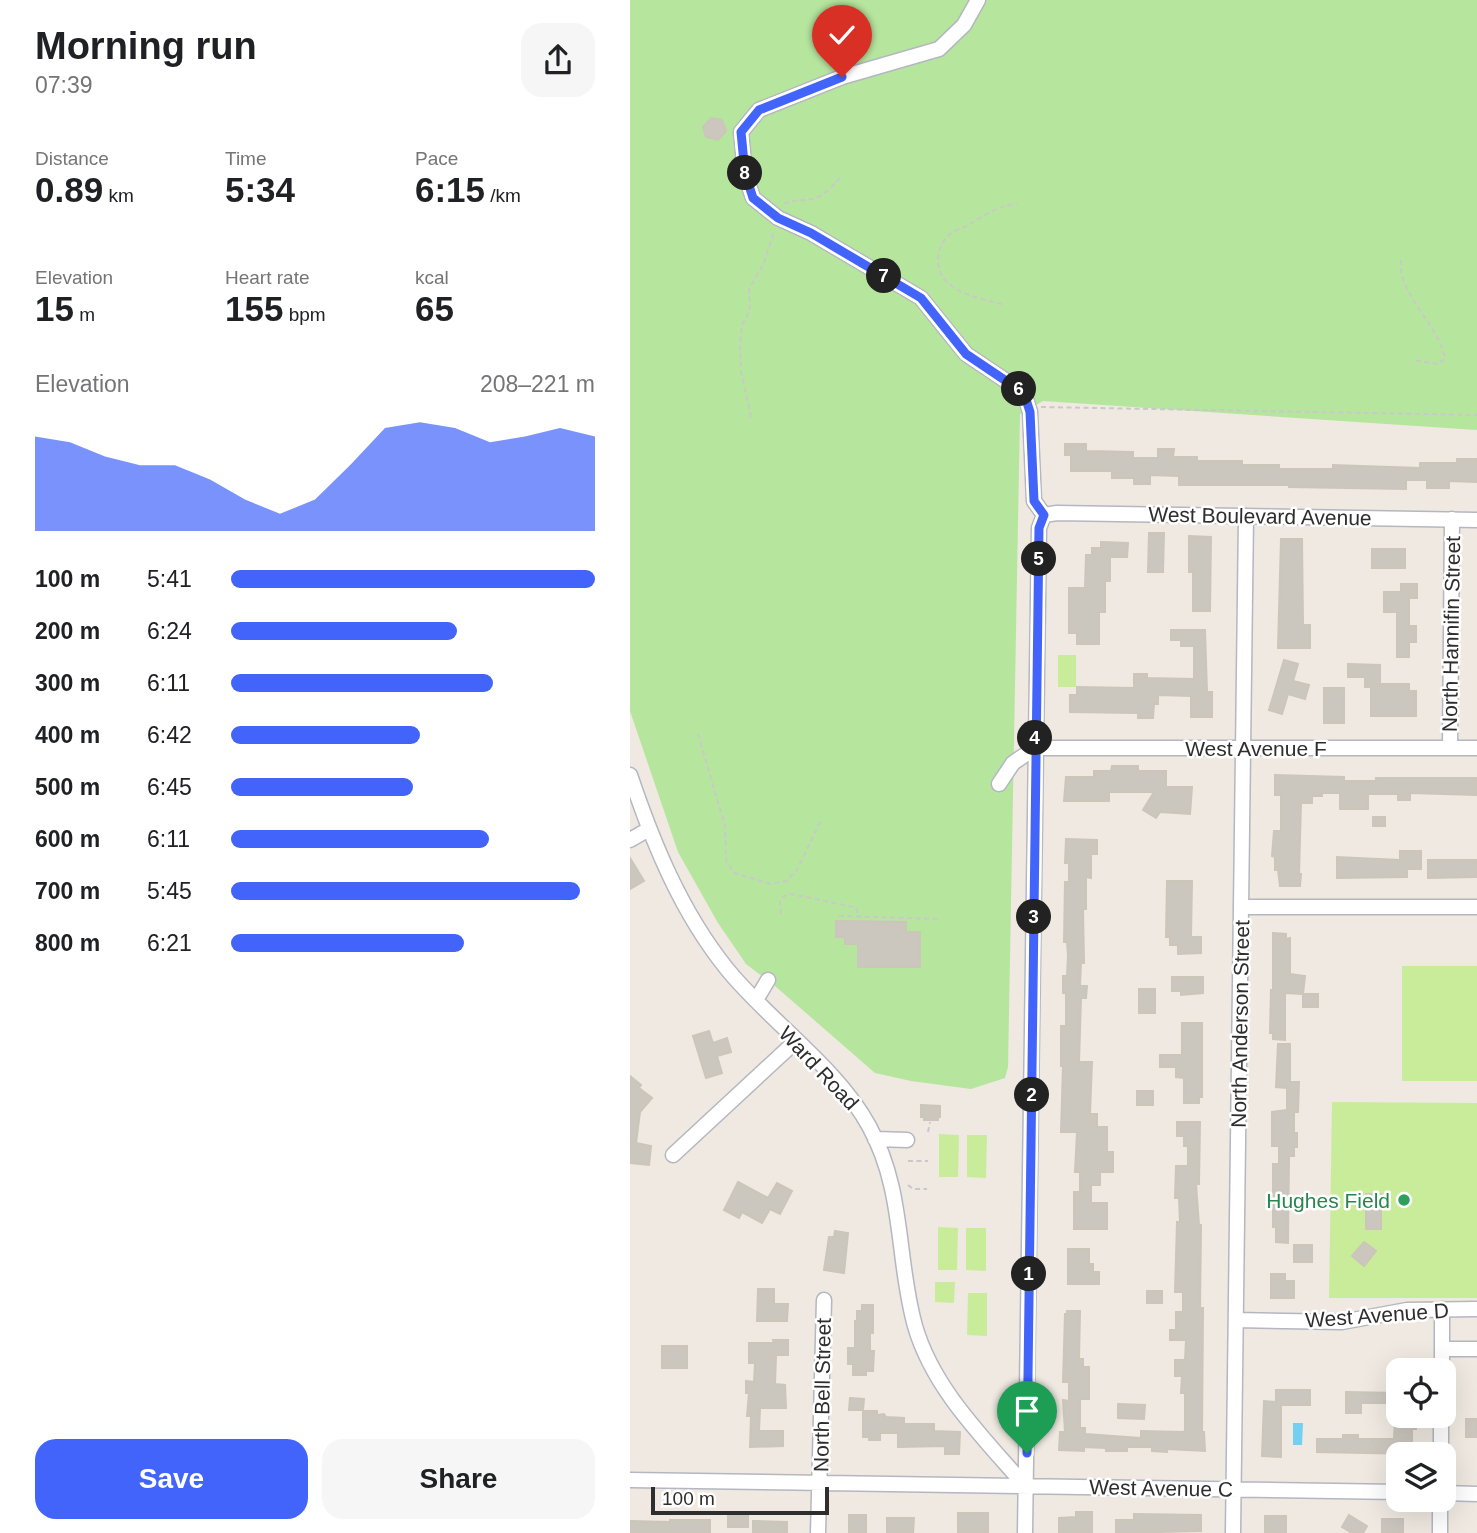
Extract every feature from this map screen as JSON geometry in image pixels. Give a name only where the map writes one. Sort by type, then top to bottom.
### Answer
[{"type":"street","points":[[978,0],[964,25],[939,49],[842,77],[759,110],[741,132],[745,173],[753,198],[778,218],[811,233],[921,298],[966,354],[1024,393],[1030,412],[1034,501],[1044,515],[1039,528],[1025,1533]]},
{"type":"street","name":"West Boulevard Avenue","points":[[1044,515],[1057,513],[1477,520]]},
{"type":"street","name":"North Anderson Street","points":[[1233,1533],[1246,516]]},
{"type":"street","name":"North Hannifin Street","points":[[1450,748],[1452,519]]},
{"type":"street","points":[[999,784],[1013,762],[1035,748]]},
{"type":"street","name":"West Avenue F","points":[[1035,748],[1477,748]]},
{"type":"street","name":"Ward Road","points":[[630,775],[665,866],[691,916],[727,969],[848,1096],[869,1125],[907,1189],[912,1312],[926,1354],[957,1405],[1026,1487]]},
{"type":"street","points":[[630,840],[649,829]]},
{"type":"street","points":[[1242,907],[1477,907]]},
{"type":"street","points":[[756,1000],[768,980]]},
{"type":"street","points":[[673,1155],[796,1041]]},
{"type":"street","points":[[876,1139],[907,1140]]},
{"type":"street","name":"North Bell Street","points":[[818,1533],[824,1300]]},
{"type":"street","name":"West Avenue D","points":[[1236,1320],[1342,1322],[1399,1311],[1477,1309]]},
{"type":"street","points":[[1442,1358],[1443,1310]]},
{"type":"street","points":[[1442,1349],[1477,1349]]},
{"type":"street","name":"West Avenue C","points":[[630,1480],[1386,1492]]},
{"type":"street","points":[[1456,1493],[1477,1494]]},
{"type":"street","points":[[1440,1512],[1440,1533]]},
{"type":"path","points":[[751,417],[741,371],[740,346],[742,326],[750,311],[750,289],[763,265],[785,202],[820,197],[830,190],[842,175]]},
{"type":"path","points":[[1002,304],[976,298],[955,289],[942,276],[937,261],[941,244],[950,233],[963,229],[988,211],[1017,203]]},
{"type":"path","points":[[1401,260],[1401,274],[1405,283],[1430,322],[1445,358],[1440,364],[1412,360]]},
{"type":"path","points":[[1035,409],[1044,406],[1477,415]]},
{"type":"path","points":[[698,734],[725,826],[726,860],[734,873],[771,884],[786,881],[797,870],[821,820]]},
{"type":"path","points":[[780,914],[780,901],[792,893],[812,900],[845,904],[856,908],[859,916]]},
{"type":"path","points":[[839,916],[938,919]]},
{"type":"path","points":[[928,1132],[930,1122]]},
{"type":"path","points":[[908,1161],[928,1161]]},
{"type":"path","points":[[907,1189],[928,1189]]},
{"type":"green space","points":[[630,0],[1477,0],[1477,430],[1043,401],[1020,414],[1008,1067],[1005,1078],[971,1089],[875,1073],[746,964],[718,923],[678,852],[630,711]]},
{"type":"green space","points":[[1058,655],[1076,655],[1076,687],[1058,687]]},
{"type":"green space","points":[[1402,966],[1477,966],[1477,1081],[1402,1081]]},
{"type":"green space","name":"Hughes Field","points":[[1332,1102],[1477,1103],[1477,1298],[1329,1298]]},
{"type":"green space","points":[[939,1134],[959,1135],[958,1177],[939,1177]]},
{"type":"green space","points":[[967,1135],[987,1135],[986,1178],[967,1177]]},
{"type":"green space","points":[[938,1227],[958,1228],[957,1270],[938,1270]]},
{"type":"green space","points":[[966,1228],[986,1228],[986,1271],[966,1270]]},
{"type":"green space","points":[[935,1282],[955,1282],[954,1303],[935,1302]]},
{"type":"green space","points":[[968,1293],[987,1293],[987,1336],[967,1335]]},
{"type":"water","points":[[1293,1423],[1303,1423],[1302,1445],[1293,1445]]},
{"type":"building","points":[[711,118],[722,120],[726,131],[718,140],[706,137],[703,127]]},
{"type":"building","points":[[1065,444],[1086,444],[1086,451],[1133,452],[1133,458],[1158,458],[1158,449],[1174,449],[1173,457],[1197,457],[1197,461],[1242,461],[1242,465],[1279,465],[1279,469],[1333,469],[1333,465],[1420,468],[1420,463],[1457,463],[1457,459],[1477,459],[1477,482],[1449,481],[1449,488],[1427,488],[1427,480],[1406,480],[1406,489],[1179,485],[1179,476],[1150,475],[1150,484],[1134,484],[1134,478],[1112,478],[1112,471],[1071,471],[1071,455],[1065,455]]},
{"type":"building","points":[[1149,533],[1164,533],[1163,572],[1148,572]]},
{"type":"building","points":[[1189,536],[1211,537],[1210,611],[1193,611]]},
{"type":"building","points":[[1281,539],[1302,539],[1303,625],[1310,625],[1310,648],[1278,648]]},
{"type":"building","points":[[1101,542],[1128,543],[1127,557],[1110,557],[1110,581],[1105,581],[1105,612],[1099,612],[1099,644],[1077,644],[1077,633],[1069,633],[1069,588],[1085,588],[1086,555],[1092,555],[1092,548],[1101,548]]},
{"type":"building","points":[[1372,549],[1405,549],[1405,568],[1372,568]]},
{"type":"building","points":[[1401,584],[1417,584],[1417,598],[1409,598],[1409,626],[1416,626],[1416,642],[1409,642],[1409,657],[1397,657],[1397,612],[1384,612],[1384,592],[1401,592]]},
{"type":"building","points":[[1171,630],[1205,630],[1207,692],[1212,692],[1212,717],[1191,717],[1191,696],[1158,695],[1153,718],[1138,718],[1138,713],[1070,712],[1070,695],[1077,695],[1077,687],[1134,688],[1134,674],[1147,674],[1147,678],[1194,679],[1194,646],[1181,646],[1181,640],[1171,640]]},
{"type":"building","points":[[1284,660],[1298,664],[1293,681],[1309,685],[1305,699],[1288,694],[1282,714],[1269,710]]},
{"type":"building","points":[[1348,664],[1380,665],[1380,684],[1409,684],[1409,691],[1416,691],[1416,716],[1371,716],[1371,687],[1365,687],[1365,677],[1348,677]]},
{"type":"building","points":[[1324,688],[1344,688],[1344,723],[1324,723]]},
{"type":"building","points":[[1112,766],[1138,766],[1138,771],[1166,771],[1166,787],[1192,787],[1190,814],[1160,812],[1156,818],[1143,810],[1154,792],[1109,792],[1109,801],[1064,801],[1066,777],[1094,777],[1094,771],[1111,771]]},
{"type":"building","points":[[1275,775],[1344,777],[1344,781],[1376,781],[1376,778],[1477,778],[1477,795],[1410,793],[1410,800],[1398,800],[1398,794],[1368,794],[1368,809],[1340,809],[1340,793],[1312,796],[1312,803],[1301,803],[1300,886],[1280,886],[1278,870],[1275,870],[1275,857],[1272,856],[1274,831],[1281,831],[1281,795],[1275,795]]},
{"type":"building","points":[[1373,817],[1385,817],[1385,826],[1373,826]]},
{"type":"building","points":[[1066,839],[1097,840],[1097,854],[1091,854],[1091,878],[1086,877],[1086,909],[1083,909],[1084,963],[1081,963],[1080,986],[1087,986],[1086,998],[1081,998],[1079,1062],[1092,1062],[1090,1114],[1097,1114],[1097,1127],[1107,1127],[1107,1152],[1113,1152],[1113,1172],[1100,1172],[1100,1185],[1091,1185],[1091,1203],[1107,1203],[1107,1229],[1074,1229],[1074,1192],[1080,1192],[1080,1172],[1075,1172],[1077,1132],[1061,1132],[1061,1026],[1066,1026],[1063,976],[1067,976],[1068,955],[1067,942],[1064,942],[1065,882],[1069,882],[1069,863],[1065,863]]},
{"type":"building","points":[[1400,851],[1421,851],[1421,869],[1407,869],[1407,877],[1337,878],[1337,857],[1400,860]]},
{"type":"building","points":[[630,858],[644,881],[630,889]]},
{"type":"building","points":[[1428,860],[1477,860],[1477,877],[1428,878]]},
{"type":"building","points":[[1167,881],[1192,881],[1191,937],[1201,937],[1201,953],[1178,954],[1178,945],[1170,945],[1170,937],[1166,937]]},
{"type":"building","points":[[836,921],[906,922],[906,932],[920,932],[920,967],[858,967],[858,944],[845,944],[845,937],[836,937]]},
{"type":"building","points":[[1273,933],[1286,934],[1286,939],[1290,938],[1290,974],[1305,976],[1303,994],[1285,993],[1285,1040],[1273,1039],[1273,1033],[1270,1033]]},
{"type":"building","points":[[1172,977],[1203,977],[1203,993],[1181,995],[1181,991],[1172,991]]},
{"type":"building","points":[[1139,989],[1155,989],[1155,1013],[1139,1013]]},
{"type":"building","points":[[1303,994],[1318,994],[1318,1007],[1303,1007]]},
{"type":"building","points":[[1182,1023],[1202,1023],[1202,1097],[1199,1097],[1199,1103],[1184,1103],[1184,1078],[1176,1077],[1176,1067],[1160,1067],[1160,1055],[1182,1055]]},
{"type":"building","points":[[709,1031],[713,1043],[727,1038],[731,1052],[717,1056],[722,1073],[706,1078],[693,1036]]},
{"type":"building","points":[[1278,1044],[1290,1044],[1290,1082],[1299,1082],[1298,1112],[1294,1112],[1297,1147],[1294,1147],[1294,1156],[1289,1156],[1288,1243],[1276,1242],[1276,1227],[1273,1227],[1273,1164],[1279,1164],[1279,1146],[1272,1146],[1272,1112],[1287,1110],[1287,1088],[1276,1087]]},
{"type":"building","points":[[630,1076],[641,1085],[639,1088],[652,1098],[640,1112],[636,1143],[651,1146],[649,1165],[630,1163]]},
{"type":"building","points":[[1137,1091],[1153,1091],[1153,1105],[1137,1105]]},
{"type":"building","points":[[921,1105],[940,1106],[938,1120],[924,1120],[924,1117],[921,1117]]},
{"type":"building","points":[[1177,1122],[1200,1122],[1199,1184],[1196,1184],[1201,1225],[1202,1432],[1205,1451],[1152,1451],[1152,1447],[1127,1447],[1127,1451],[1084,1447],[1084,1451],[1059,1450],[1060,1432],[1065,1432],[1063,1400],[1069,1401],[1069,1382],[1063,1382],[1067,1311],[1080,1311],[1079,1359],[1083,1359],[1083,1367],[1089,1367],[1089,1399],[1080,1399],[1080,1428],[1085,1428],[1085,1434],[1141,1438],[1141,1431],[1185,1430],[1185,1393],[1181,1393],[1182,1376],[1175,1376],[1175,1360],[1185,1360],[1186,1340],[1170,1340],[1170,1330],[1176,1330],[1176,1312],[1183,1312],[1183,1292],[1175,1292],[1177,1222],[1180,1222],[1179,1198],[1175,1198],[1176,1166],[1188,1166],[1188,1146],[1184,1146],[1184,1136],[1177,1136]]},
{"type":"building","points":[[738,1182],[768,1198],[777,1183],[792,1191],[780,1214],[770,1209],[762,1223],[742,1212],[739,1218],[724,1210]]},
{"type":"building","points":[[1366,1194],[1381,1194],[1381,1229],[1366,1229]]},
{"type":"building","points":[[835,1231],[848,1233],[844,1273],[824,1270],[829,1237],[834,1237]]},
{"type":"building","points":[[1364,1242],[1376,1251],[1364,1266],[1352,1256]]},
{"type":"building","points":[[1294,1245],[1312,1245],[1312,1262],[1294,1262]]},
{"type":"building","points":[[1068,1249],[1089,1249],[1089,1264],[1093,1264],[1093,1272],[1099,1272],[1099,1284],[1068,1284]]},
{"type":"building","points":[[1271,1274],[1285,1274],[1285,1281],[1294,1281],[1294,1298],[1271,1298]]},
{"type":"building","points":[[758,1289],[774,1289],[774,1304],[788,1304],[787,1321],[757,1321]]},
{"type":"building","points":[[1147,1291],[1162,1291],[1162,1303],[1147,1303]]},
{"type":"building","points":[[862,1305],[873,1305],[870,1351],[874,1351],[873,1371],[866,1371],[866,1375],[853,1375],[853,1364],[848,1364],[848,1348],[855,1348],[855,1321],[857,1311],[862,1311]]},
{"type":"building","points":[[773,1340],[788,1340],[788,1355],[776,1355],[775,1384],[785,1385],[786,1408],[760,1408],[759,1431],[783,1431],[783,1446],[750,1447],[751,1416],[747,1416],[749,1393],[746,1393],[746,1381],[754,1382],[755,1363],[749,1363],[749,1343],[774,1343]]},
{"type":"building","points":[[662,1346],[687,1346],[687,1368],[662,1368]]},
{"type":"building","points":[[1276,1390],[1310,1390],[1310,1405],[1281,1405],[1281,1457],[1262,1456],[1264,1401],[1276,1402]]},
{"type":"building","points":[[1346,1392],[1386,1393],[1386,1403],[1361,1403],[1361,1413],[1346,1413]]},
{"type":"building","points":[[850,1398],[864,1399],[863,1410],[849,1410]]},
{"type":"building","points":[[1118,1404],[1145,1405],[1144,1419],[1118,1418]]},
{"type":"building","points":[[863,1411],[877,1411],[877,1415],[904,1418],[904,1424],[934,1424],[934,1431],[960,1432],[959,1454],[945,1454],[945,1446],[898,1447],[898,1433],[880,1433],[880,1440],[869,1440],[869,1437],[863,1437]]},
{"type":"building","points":[[1466,1419],[1477,1419],[1477,1437],[1466,1437]]},
{"type":"building","points":[[1394,1428],[1416,1428],[1412,1429],[1412,1442],[1386,1442],[1386,1453],[1317,1452],[1317,1439],[1343,1439],[1343,1435],[1358,1435],[1358,1439],[1394,1439]]},
{"type":"building","points":[[1076,1512],[1092,1512],[1092,1533],[1059,1533],[1059,1518],[1076,1517]]},
{"type":"building","points":[[728,1513],[748,1513],[748,1527],[728,1527]]},
{"type":"building","points":[[958,1513],[988,1513],[988,1532],[958,1532]]},
{"type":"building","points":[[1134,1514],[1201,1515],[1201,1531],[1116,1533],[1116,1520],[1134,1520]]},
{"type":"building","points":[[849,1515],[866,1515],[866,1533],[849,1533]]},
{"type":"building","points":[[1349,1515],[1367,1526],[1363,1533],[1352,1533],[1342,1527]]},
{"type":"building","points":[[1265,1516],[1286,1516],[1286,1533],[1265,1533]]},
{"type":"building","points":[[887,1518],[914,1518],[913,1533],[887,1533]]},
{"type":"building","points":[[1382,1519],[1403,1519],[1403,1533],[1382,1533]]},
{"type":"building","points":[[710,1520],[710,1533],[630,1531],[630,1521]]},
{"type":"building","points":[[753,1521],[787,1522],[787,1533],[753,1533]]},
{"type":"place","name":"Hughes Field","points":[[1404,1200]]},
{"type":"route","points":[[842,77],[759,110],[741,132],[745,173],[753,198],[778,218],[811,233],[921,298],[966,354],[1024,393],[1030,412],[1034,501],[1044,515],[1039,528],[1035,748],[1027,1453]]}]
